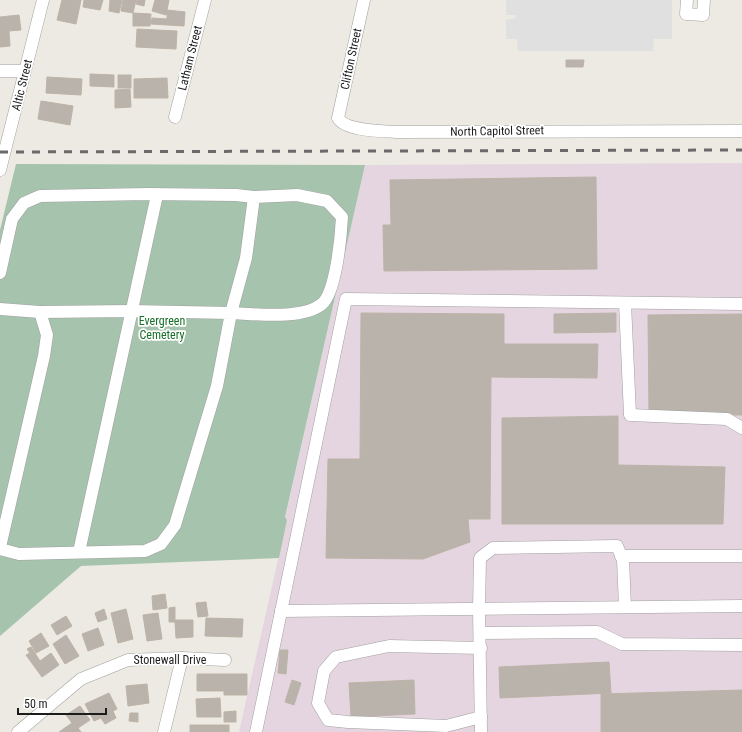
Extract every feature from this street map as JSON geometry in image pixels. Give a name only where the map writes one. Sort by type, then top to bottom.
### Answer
[{"type":"street","name":"Altic Street","points":[[0,170],[43,0]]},
{"type":"street","name":"Latham Street","points":[[175,117],[205,0]]},
{"type":"street","name":"Clifton Street","points":[[338,118],[364,0]]},
{"type":"street","points":[[687,0],[686,14],[703,14],[704,0]]},
{"type":"street","points":[[0,70],[25,70]]},
{"type":"street","name":"North Capitol Street","points":[[338,118],[340,122],[370,131],[396,132],[658,130],[742,131]]},
{"type":"street","points":[[79,552],[156,195]]},
{"type":"street","points":[[0,273],[12,219],[24,203],[40,196],[297,196],[327,200],[342,217],[339,251],[330,288],[323,303],[310,311],[281,314],[131,311],[40,312],[0,309]]},
{"type":"street","points":[[40,312],[47,335],[44,356],[0,548],[19,554],[145,550],[161,544],[175,525],[217,386],[231,313],[246,258],[254,197]]},
{"type":"street","points":[[256,732],[346,299],[742,304]]},
{"type":"street","points":[[625,303],[630,415],[727,419],[742,428]]},
{"type":"street","points":[[481,732],[481,633],[479,609],[480,558],[493,548],[617,546],[623,560],[625,607]]},
{"type":"street","points":[[621,556],[742,556]]},
{"type":"street","points":[[281,611],[742,606]]},
{"type":"street","points":[[481,633],[597,632],[622,644],[742,646]]},
{"type":"street","points":[[481,648],[389,646],[336,657],[324,671],[318,704],[328,720],[348,722],[446,726],[481,717]]},
{"type":"street","points":[[164,732],[182,658]]},
{"type":"street","name":"Stonewall Drive","points":[[20,731],[81,679],[128,660],[182,658],[225,660]]},
{"type":"shaded area","points":[[506,0],[672,0],[672,39],[654,39],[653,51],[518,51],[517,39],[506,39],[506,20],[516,18],[515,15],[506,15]]},
{"type":"shaded area","points":[[742,163],[742,732],[239,732],[287,520],[285,518],[365,165]]},
{"type":"green space","name":"Evergreen Cemetery","points":[[16,164],[365,165],[285,517],[287,520],[279,558],[81,566],[0,636],[0,230]]},
{"type":"building","points":[[62,0],[81,0],[76,24],[57,20]]},
{"type":"building","points":[[84,0],[103,0],[100,10],[83,7]]},
{"type":"building","points":[[110,0],[122,0],[119,13],[109,11]]},
{"type":"building","points":[[123,0],[136,0],[133,13],[121,11]]},
{"type":"building","points":[[137,0],[145,0],[144,6],[136,4]]},
{"type":"building","points":[[155,0],[169,0],[166,15],[152,11]]},
{"type":"building","points":[[167,10],[185,12],[184,26],[151,24],[152,18],[167,19]]},
{"type":"building","points":[[133,13],[151,14],[150,26],[133,26]]},
{"type":"building","points":[[19,15],[21,30],[9,31],[10,46],[0,47],[0,17]]},
{"type":"building","points":[[137,29],[177,31],[176,49],[136,47]]},
{"type":"building","points":[[566,60],[584,60],[583,67],[566,67]]},
{"type":"building","points":[[90,74],[114,75],[114,87],[90,86]]},
{"type":"building","points":[[118,75],[131,75],[131,88],[118,88]]},
{"type":"building","points":[[47,77],[82,79],[81,95],[46,93]]},
{"type":"building","points":[[167,78],[168,98],[134,98],[134,79]]},
{"type":"building","points":[[130,89],[131,107],[115,108],[115,90]]},
{"type":"building","points":[[41,101],[73,106],[70,125],[38,119]]},
{"type":"building","points":[[596,177],[597,269],[384,271],[383,225],[391,225],[390,180]]},
{"type":"building","points":[[361,313],[504,314],[504,344],[598,344],[597,378],[491,377],[490,519],[468,519],[470,542],[423,559],[326,558],[328,459],[360,459]]},
{"type":"building","points":[[616,313],[616,332],[554,333],[554,314]]},
{"type":"building","points":[[742,314],[742,415],[649,415],[648,315]]},
{"type":"building","points":[[618,416],[618,465],[725,467],[723,524],[502,524],[502,418]]},
{"type":"building","points":[[165,594],[167,608],[153,610],[152,596]]},
{"type":"building","points":[[206,602],[208,616],[198,617],[196,603]]},
{"type":"building","points":[[175,607],[175,620],[193,620],[193,637],[176,638],[175,622],[169,622],[169,608]]},
{"type":"building","points":[[104,609],[107,619],[98,622],[95,613]]},
{"type":"building","points":[[126,609],[133,639],[118,643],[111,613]]},
{"type":"building","points":[[158,613],[162,639],[147,641],[143,615]]},
{"type":"building","points":[[66,616],[72,626],[57,635],[51,625]]},
{"type":"building","points":[[206,618],[243,619],[242,637],[205,636]]},
{"type":"building","points":[[98,628],[104,645],[88,651],[82,634]]},
{"type":"building","points":[[41,633],[49,646],[36,653],[29,641]]},
{"type":"building","points":[[66,635],[79,656],[65,664],[53,644]]},
{"type":"building","points":[[31,647],[40,661],[51,653],[59,665],[42,677],[26,655],[30,653],[27,649]]},
{"type":"building","points":[[280,650],[288,650],[286,674],[278,673]]},
{"type":"building","points":[[609,662],[611,693],[500,698],[499,667]]},
{"type":"building","points":[[197,674],[247,674],[247,695],[224,695],[224,691],[197,691]]},
{"type":"building","points":[[292,680],[301,683],[294,705],[285,702]]},
{"type":"building","points":[[414,680],[415,714],[351,717],[349,683]]},
{"type":"building","points":[[147,684],[149,703],[128,706],[126,686]]},
{"type":"building","points":[[742,690],[742,732],[601,732],[601,694]]},
{"type":"building","points":[[109,693],[117,709],[113,711],[116,718],[105,724],[101,718],[94,721],[85,704]]},
{"type":"building","points":[[220,698],[221,717],[197,717],[196,699]]},
{"type":"building","points":[[80,706],[90,720],[78,728],[81,732],[59,732],[72,723],[66,715]]},
{"type":"building","points":[[236,711],[236,722],[224,722],[224,712]]},
{"type":"building","points":[[130,713],[138,713],[138,722],[129,721]]},
{"type":"building","points":[[190,725],[229,725],[229,732],[190,732]]},
{"type":"railway","points":[[0,152],[742,150]]}]
